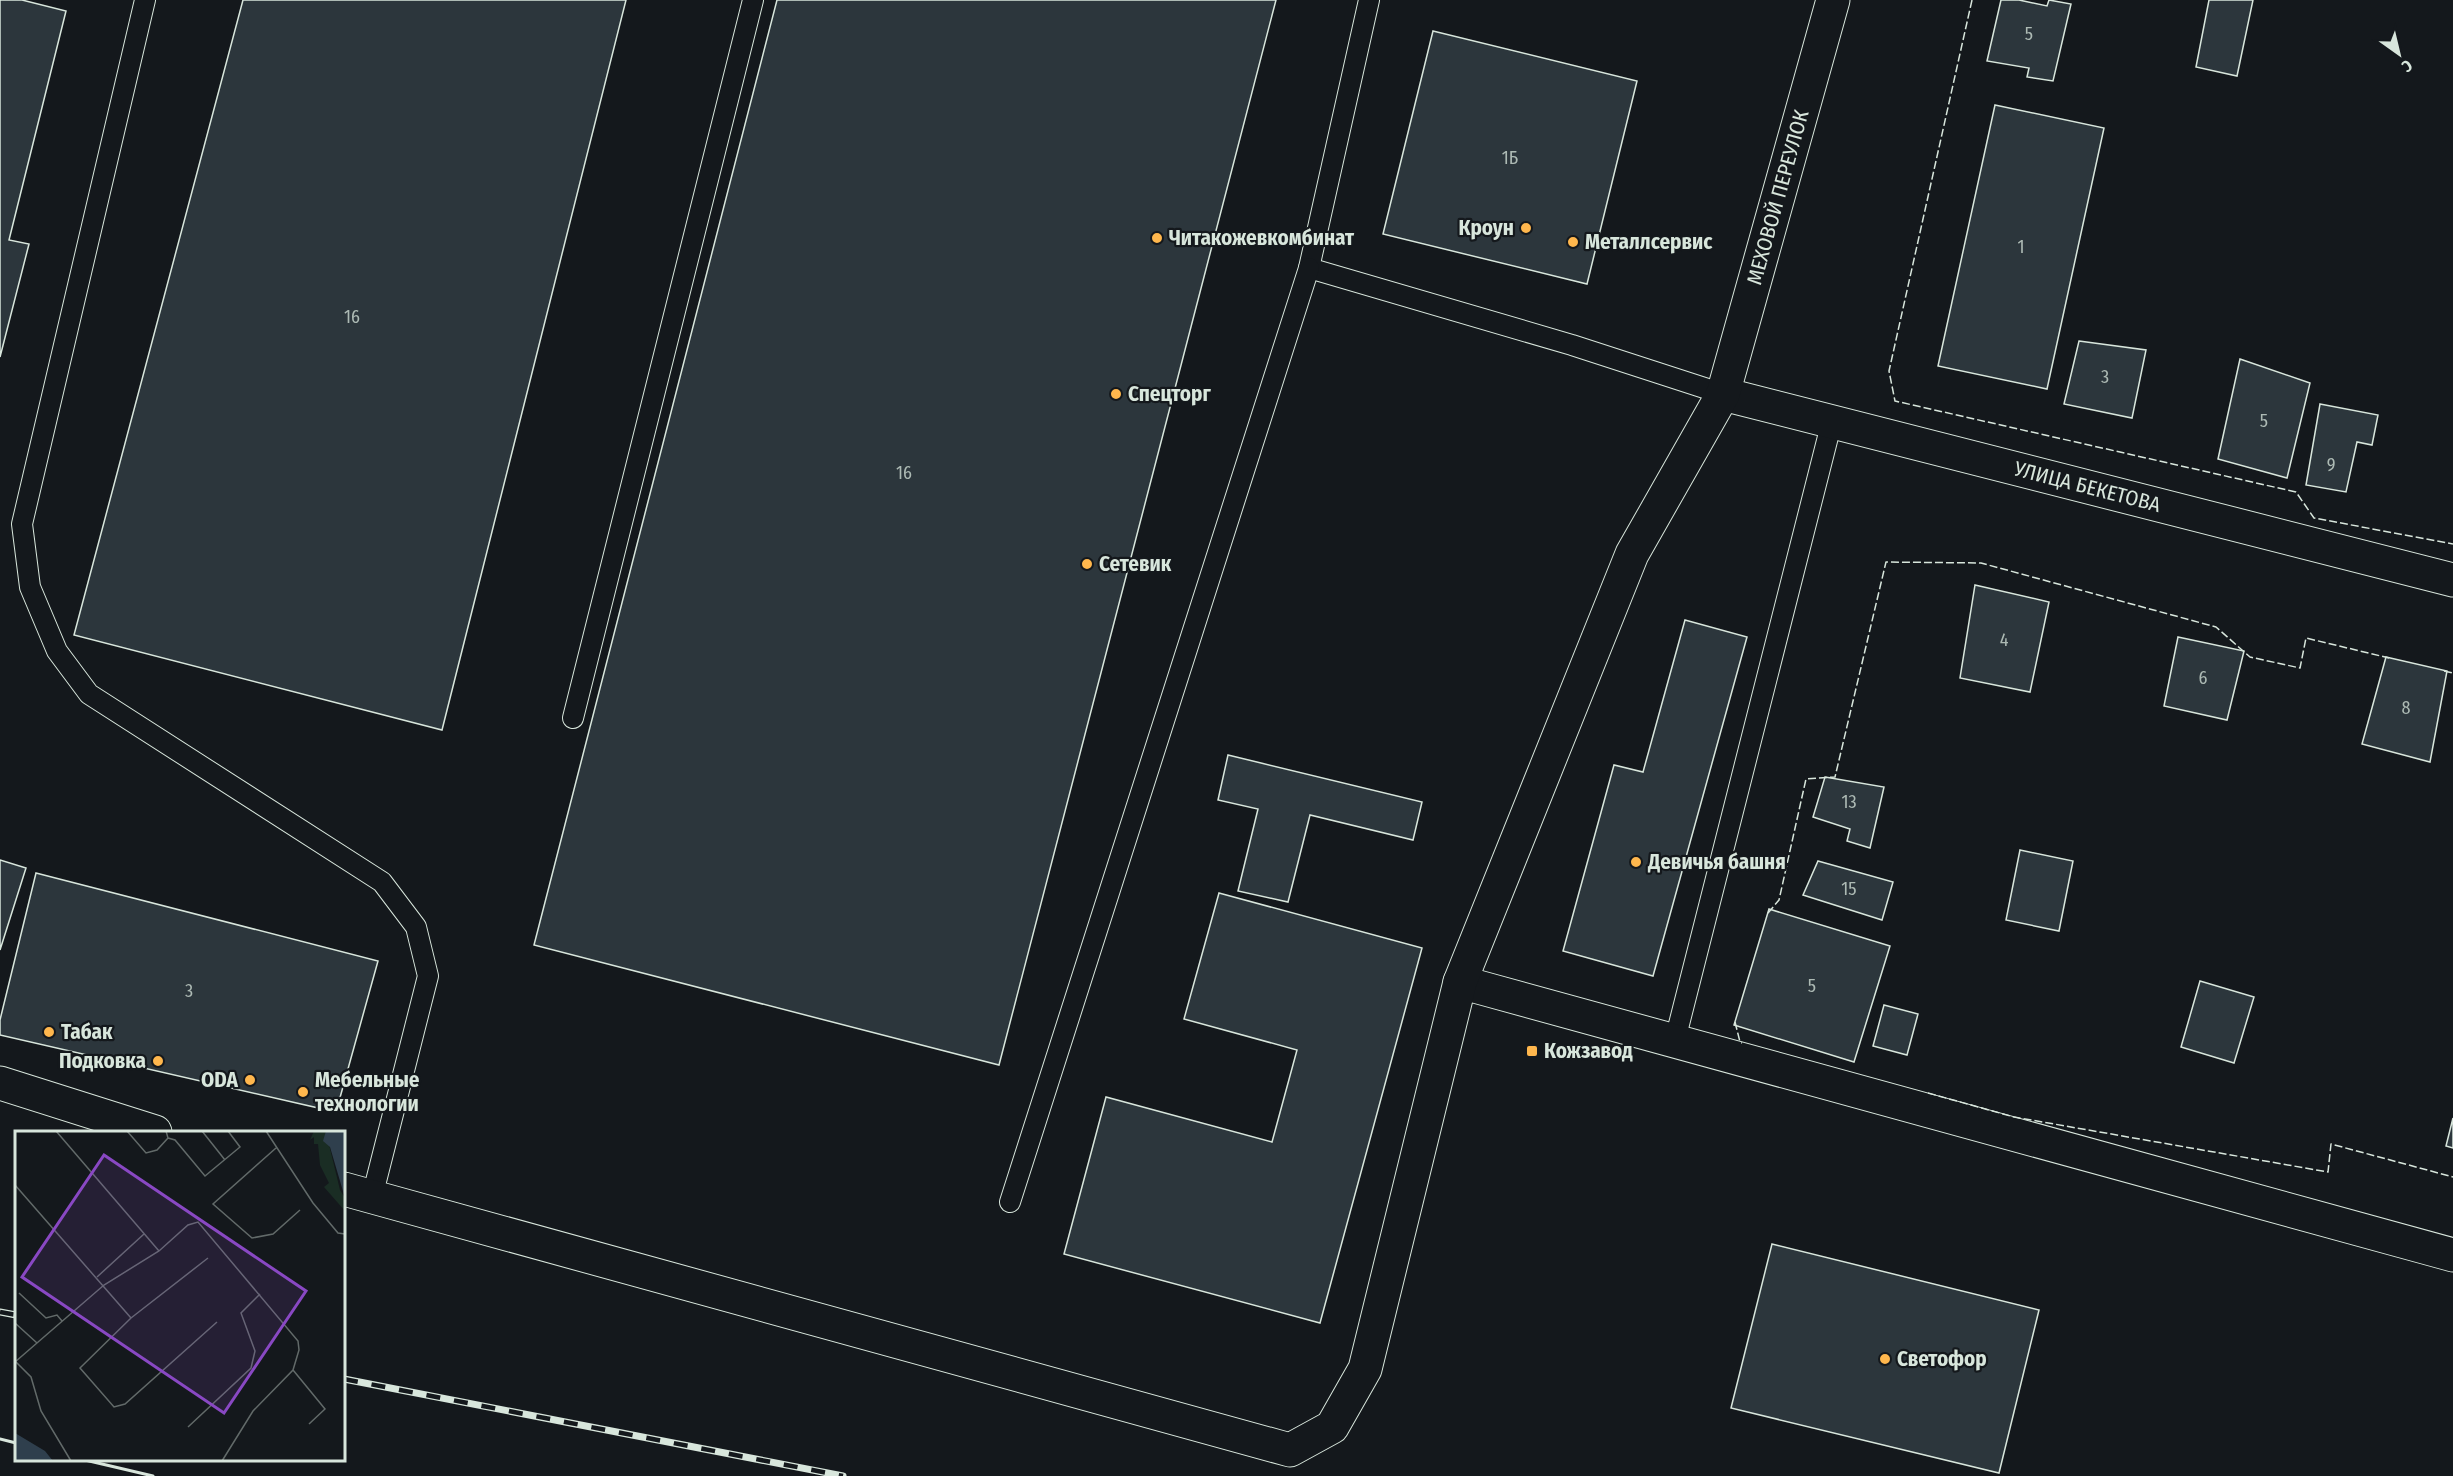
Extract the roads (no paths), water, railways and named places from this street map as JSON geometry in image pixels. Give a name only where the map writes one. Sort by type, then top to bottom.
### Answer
[{"type":"street","name":"МЕХОВОЙ ПЕРЕУЛОК","points":[[358,1193],[1290,1450],[1332,1426],[1365,1369],[1460,982],[1632,554],[1723,394],[1833,0]]},
{"type":"street","name":"УЛИЦА БЕКЕТОВА","points":[[1723,394],[2453,580]]},
{"type":"street","points":[[1460,982],[2453,1255]]},
{"type":"street","points":[[0,1083],[152,1131]]},
{"type":"lane","points":[[146,0],[22,524],[30,587],[57,651],[90,694],[382,882],[416,927],[428,976],[358,1193]]},
{"type":"lane","points":[[573,718],[753,0]]},
{"type":"lane","points":[[1010,1202],[1309,268],[1369,0]]},
{"type":"lane","points":[[1309,268],[1572,345],[1723,394]]},
{"type":"lane","points":[[1675,1040],[1832,421]]},
{"type":"railway","points":[[0,1312],[15,1315]]},
{"type":"railway","points":[[345,1379],[843,1476]]},
{"type":"place","name":"Кроун","points":[[1526,228]]},
{"type":"place","name":"Читакожевкомбинат","points":[[1157,238]]},
{"type":"place","name":"Металлсервис","points":[[1573,242]]},
{"type":"place","name":"Спецторг","points":[[1116,394]]},
{"type":"place","name":"Сетевик","points":[[1087,564]]},
{"type":"place","name":"Девичья башня","points":[[1636,862]]},
{"type":"place","name":"Табак","points":[[49,1032]]},
{"type":"place","name":"Кожзавод","points":[[1532,1051]]},
{"type":"place","name":"Подковка","points":[[158,1061]]},
{"type":"place","name":"ODA","points":[[250,1080]]},
{"type":"place","name":"Мебельные технологии","points":[[303,1092]]},
{"type":"place","name":"Светофор","points":[[1885,1359]]}]
